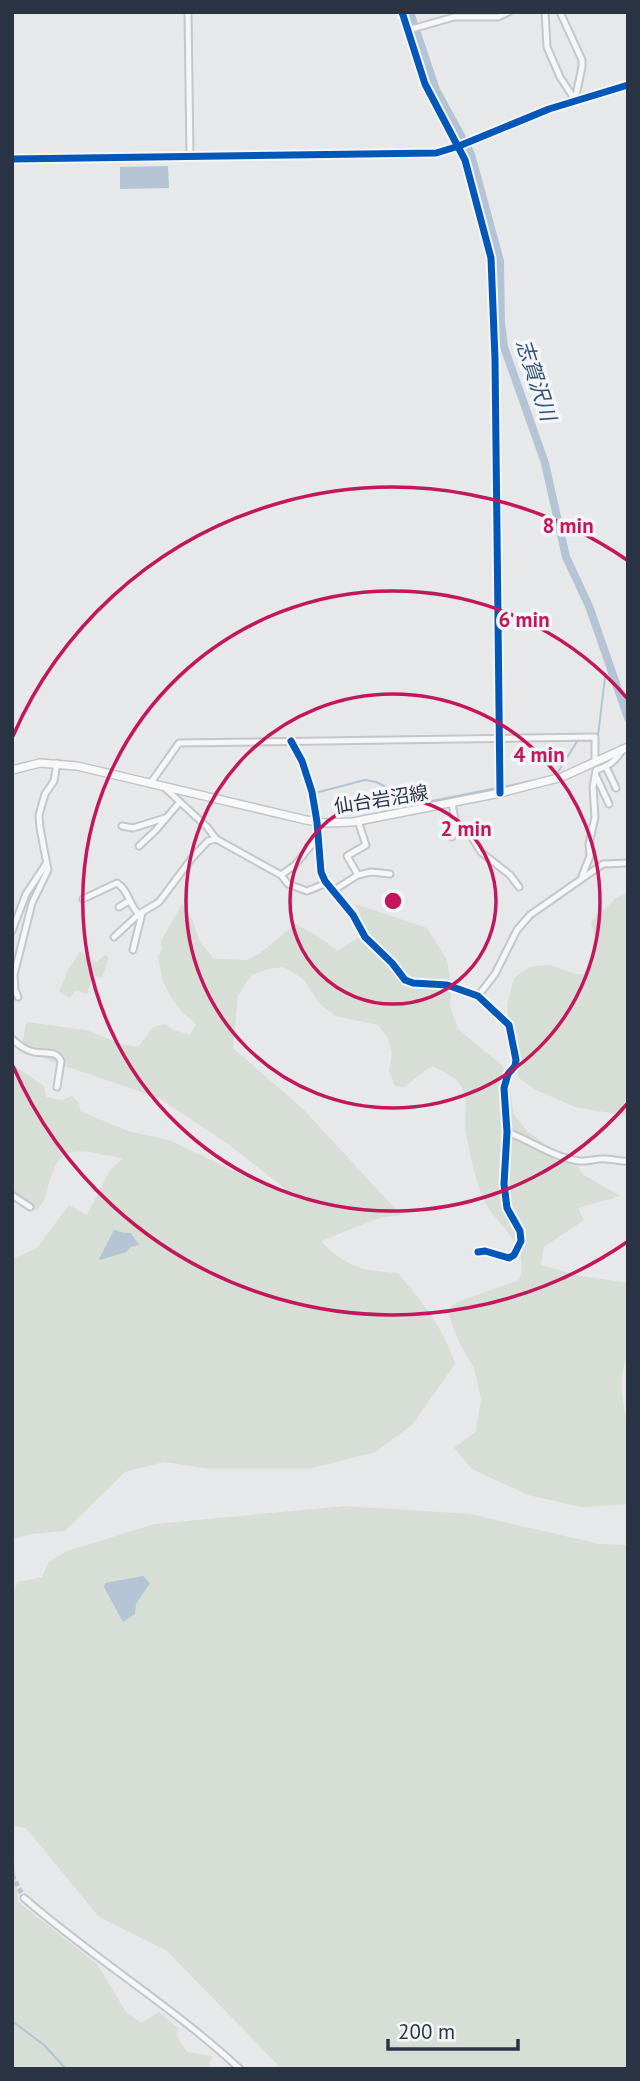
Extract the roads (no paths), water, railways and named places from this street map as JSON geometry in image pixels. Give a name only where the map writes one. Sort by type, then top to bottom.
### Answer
[{"type":"main road","name":"仙台岩沼線","points":[[12,770],[30,764],[57,763],[77,766],[317,822],[340,823],[548,782],[625,749]]},
{"type":"street","points":[[188,12],[190,158]]},
{"type":"street","points":[[402,12],[425,83],[460,146],[491,258],[500,793]]},
{"type":"street","points":[[437,20],[438,12]]},
{"type":"street","points":[[408,30],[437,20],[498,16],[509,12]]},
{"type":"street","points":[[545,12],[547,47],[560,77],[575,100]]},
{"type":"street","points":[[560,12],[582,60],[575,100]]},
{"type":"street","points":[[12,159],[429,154],[460,146],[524,118],[575,100],[628,85]]},
{"type":"street","points":[[150,784],[178,743],[595,737],[595,761]]},
{"type":"street","points":[[291,741],[307,775],[317,822],[321,872],[353,915],[365,937],[405,980],[447,985],[478,996],[509,1025],[515,1050],[515,1066],[508,1074],[504,1088],[507,1132],[504,1184],[507,1208],[520,1231],[521,1241],[514,1255],[509,1258],[485,1251],[478,1252]]},
{"type":"street","points":[[581,769],[596,773],[625,749]]},
{"type":"street","points":[[18,997],[14,975],[32,903],[48,870],[39,815],[45,794],[54,781],[57,763]]},
{"type":"street","points":[[606,767],[616,788]]},
{"type":"street","points":[[596,773],[609,804]]},
{"type":"street","points":[[596,773],[593,786],[595,817],[589,844],[591,851],[603,864]]},
{"type":"street","points":[[165,788],[207,827],[216,839],[281,875],[288,884],[305,891],[327,883]]},
{"type":"street","points":[[139,846],[179,803]]},
{"type":"street","points":[[452,803],[456,826],[453,838]]},
{"type":"street","points":[[122,826],[133,828],[165,818]]},
{"type":"street","points":[[358,876],[347,856],[366,845],[359,821]]},
{"type":"street","points":[[456,826],[466,828],[481,852],[510,875],[519,887]]},
{"type":"street","points":[[281,875],[295,865],[319,836]]},
{"type":"street","points":[[114,937],[140,914],[157,905],[192,858],[208,841],[216,839]]},
{"type":"street","points":[[581,878],[591,851]]},
{"type":"street","points":[[478,996],[495,974],[522,922],[603,864],[628,863]]},
{"type":"street","points":[[12,931],[26,894],[46,864]]},
{"type":"street","points":[[334,890],[358,876],[371,873],[390,874]]},
{"type":"street","points":[[83,899],[117,883],[123,886],[129,901],[140,914]]},
{"type":"street","points":[[119,907],[129,901]]},
{"type":"street","points":[[12,913],[20,909]]},
{"type":"street","points":[[133,950],[140,914]]},
{"type":"street","points":[[12,1039],[25,1049],[57,1054],[60,1057],[57,1087]]},
{"type":"street","points":[[507,1132],[569,1159],[628,1161]]},
{"type":"street","points":[[12,1195],[30,1207]]},
{"type":"street","points":[[24,1898],[92,1954],[211,2042],[240,2069]]},
{"type":"water","points":[[168,166],[169,188],[120,189],[120,167]]},
{"type":"water","points":[[114,1230],[131,1233],[139,1245],[100,1260],[99,1259]]},
{"type":"water","points":[[143,1576],[150,1583],[136,1604],[135,1614],[123,1622],[104,1587],[105,1583]]},
{"type":"waterway","name":"志賀沢川","points":[[410,12],[436,90],[471,154],[500,261],[504,347],[545,463],[566,557],[589,606],[628,718]]},
{"type":"waterway","points":[[598,736],[605,677]]},
{"type":"waterway","points":[[544,778],[556,775],[578,740]]},
{"type":"waterway","points":[[315,793],[365,780],[388,788],[399,799],[425,802]]},
{"type":"waterway","points":[[503,787],[535,780]]},
{"type":"waterway","points":[[432,801],[497,788]]},
{"type":"waterway","points":[[320,828],[321,832]]},
{"type":"waterway","points":[[321,837],[324,857]]},
{"type":"waterway","points":[[12,2021],[44,2045],[66,2069]]},
{"type":"tunnel","points":[[12,1875],[24,1898]]}]
